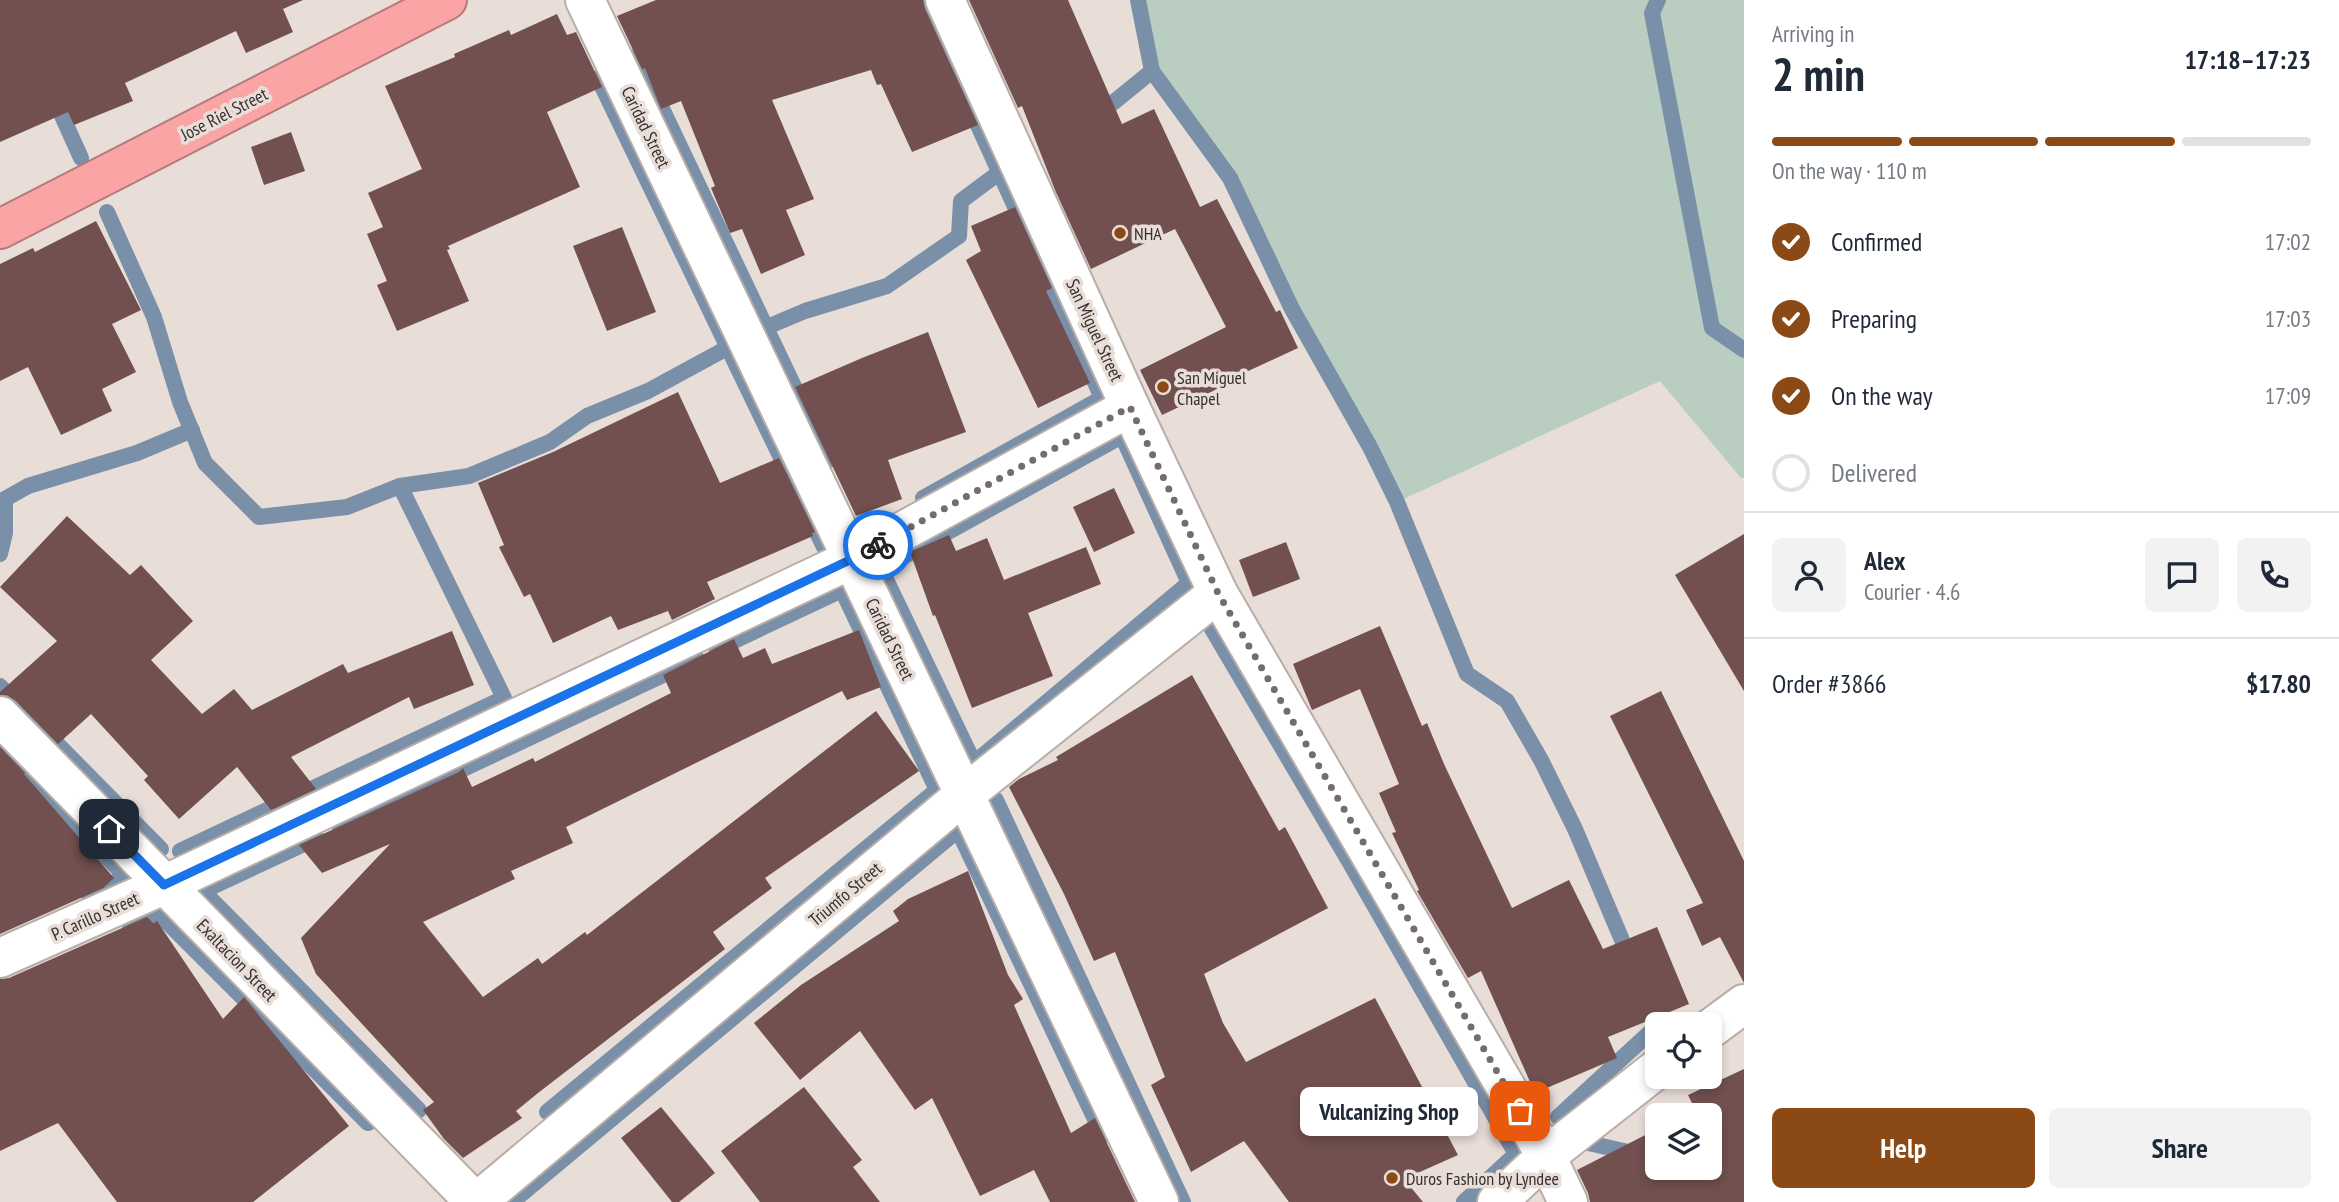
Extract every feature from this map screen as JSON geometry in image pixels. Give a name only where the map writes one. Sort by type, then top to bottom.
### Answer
[{"type":"highway","name":"Jose Riel Street","points":[[0,229],[447,0]]},
{"type":"street","name":"Caridad Street","points":[[585,0],[1159,1202]]},
{"type":"street","name":"San Miguel Street","points":[[945,0],[1130,407],[1218,593],[1546,1156],[1568,1202]]},
{"type":"street","name":"P. Carillo Street","points":[[0,958],[164,885],[852,559],[1130,407]]},
{"type":"street","name":"Triumfo Street","points":[[476,1202],[965,794],[1218,593]]},
{"type":"street","name":"Exaltacion Street","points":[[0,716],[476,1202]]},
{"type":"street","points":[[1722,1020],[1744,1004]]},
{"type":"street","points":[[1497,1202],[1546,1156],[1645,1078]]},
{"type":"green space","points":[[1138,0],[1744,0],[1744,478],[1741,478],[1660,381],[1397,502],[1370,447],[1292,309],[1230,178],[1152,71]]},
{"type":"building","points":[[0,0],[303,0],[283,9],[293,32],[246,53],[236,31],[125,83],[133,101],[74,125],[68,112],[0,142]]},
{"type":"building","points":[[656,0],[923,0],[978,125],[912,152],[881,84],[877,85],[871,70],[772,100],[814,199],[786,210],[805,255],[761,274],[742,229],[730,233],[711,188],[715,186],[681,101],[661,109],[645,68],[642,69],[617,16]]},
{"type":"building","points":[[969,0],[1068,0],[1122,124],[1154,109],[1200,207],[1217,199],[1276,312],[1280,310],[1298,348],[1162,415],[1140,370],[1226,327],[1175,229],[1091,269],[1055,190],[1022,106],[1018,108]]},
{"type":"building","points":[[557,14],[567,35],[576,32],[602,87],[547,112],[580,187],[448,246],[450,249],[447,250],[469,301],[397,331],[377,285],[387,281],[367,234],[383,227],[368,193],[422,169],[385,86],[455,57],[454,54],[509,30],[511,35]]},
{"type":"building","points":[[291,132],[305,171],[264,185],[251,147]]},
{"type":"building","points":[[1015,207],[1052,288],[1046,291],[1090,383],[1038,408],[966,260],[981,251],[971,226]]},
{"type":"building","points":[[96,221],[141,310],[112,324],[136,372],[102,389],[112,411],[61,435],[28,367],[0,381],[0,264],[33,248],[35,252]]},
{"type":"building","points":[[622,227],[656,312],[607,331],[573,246]]},
{"type":"building","points":[[928,332],[966,432],[888,460],[902,499],[856,516],[795,387]]},
{"type":"building","points":[[678,392],[720,483],[779,458],[815,532],[812,533],[813,536],[707,582],[715,599],[672,620],[668,611],[618,630],[611,616],[553,643],[530,594],[524,597],[499,547],[504,545],[478,483],[553,452]]},
{"type":"building","points":[[1114,488],[1135,533],[1094,552],[1073,507]]},
{"type":"building","points":[[67,516],[130,575],[141,565],[193,621],[151,660],[202,714],[234,689],[252,710],[343,664],[348,673],[452,631],[474,685],[414,709],[409,697],[291,757],[316,789],[271,810],[237,767],[179,819],[144,780],[148,776],[91,714],[58,744],[16,701],[7,695],[0,695],[0,692],[57,641],[0,587]]},
{"type":"building","points":[[1744,534],[1744,691],[1675,575]]},
{"type":"building","points":[[949,535],[956,551],[987,538],[1004,580],[1086,547],[1101,584],[1028,613],[1053,676],[972,708],[935,615],[933,616],[910,552]]},
{"type":"building","points":[[1286,542],[1300,579],[1253,597],[1239,560]]},
{"type":"building","points":[[1380,626],[1422,726],[1427,723],[1512,908],[1569,880],[1603,949],[1657,927],[1689,1004],[1669,1012],[1645,1012],[1645,1022],[1608,1037],[1617,1058],[1535,1093],[1481,971],[1468,978],[1417,891],[1419,890],[1392,833],[1396,832],[1379,793],[1399,784],[1360,689],[1312,710],[1293,664]]},
{"type":"building","points":[[859,630],[881,687],[847,700],[842,691],[566,827],[573,843],[511,871],[515,879],[423,922],[483,997],[538,958],[542,964],[585,932],[587,935],[876,711],[919,771],[765,878],[772,888],[713,932],[725,949],[516,1111],[522,1118],[463,1158],[444,1139],[423,1110],[434,1102],[316,974],[301,938],[390,844],[322,873],[299,845],[463,768],[472,787],[533,758],[535,762],[671,693],[663,675],[734,639],[743,658],[765,648],[772,664]]},
{"type":"building","points":[[1192,675],[1279,831],[1285,827],[1328,908],[1204,974],[1223,1023],[1246,1062],[1375,998],[1458,1155],[1404,1179],[1423,1202],[1289,1202],[1244,1141],[1191,1172],[1151,1085],[1165,1077],[1115,952],[1094,961],[1064,894],[1009,787],[1019,779],[1058,760],[1056,757]]},
{"type":"building","points":[[1661,691],[1744,861],[1744,983],[1720,937],[1702,946],[1686,910],[1703,903],[1610,716]]},
{"type":"building","points":[[0,747],[114,878],[103,888],[0,934]]},
{"type":"building","points":[[968,871],[1008,975],[1023,999],[1014,1005],[1071,1133],[1095,1118],[1135,1202],[1050,1202],[1034,1170],[980,1196],[932,1098],[915,1110],[860,1031],[800,1080],[754,1023],[801,985],[899,921],[893,911],[908,899]]},
{"type":"building","points":[[147,917],[153,923],[157,921],[223,1019],[244,997],[349,1126],[253,1202],[117,1202],[58,1123],[0,1151],[0,979],[9,978]]},
{"type":"building","points":[[1744,1069],[1744,1202],[1590,1202],[1577,1170],[1645,1135],[1645,1180],[1722,1180],[1722,1103],[1692,1103],[1688,1095],[1701,1089],[1722,1089],[1722,1079]]},
{"type":"building","points":[[804,1087],[862,1160],[853,1167],[880,1202],[760,1202],[721,1151]]},
{"type":"building","points":[[661,1107],[715,1173],[679,1202],[672,1202],[621,1138]]},
{"type":"waterway","points":[[921,0],[1102,398],[923,498]]},
{"type":"waterway","points":[[1138,0],[1152,71],[1230,178],[1292,309],[1370,447],[1397,502],[1467,674],[1507,701],[1541,760],[1575,829],[1630,959]]},
{"type":"waterway","points":[[1658,0],[1652,13],[1712,328],[1744,350]]},
{"type":"waterway","points":[[637,56],[829,460]]},
{"type":"waterway","points":[[1095,113],[1114,102],[1152,71]]},
{"type":"waterway","points":[[598,78],[824,547]]},
{"type":"waterway","points":[[54,98],[81,158]]},
{"type":"waterway","points":[[767,327],[805,311],[887,286],[959,236],[961,201],[996,175]]},
{"type":"waterway","points":[[107,212],[154,317],[180,402],[205,463],[259,517],[347,507],[400,486],[469,476],[550,442],[587,416],[648,391],[729,347]]},
{"type":"waterway","points":[[0,554],[5,533],[5,499],[28,486],[137,453],[192,430]]},
{"type":"waterway","points":[[1122,436],[1189,583],[974,763],[881,569],[1122,436]]},
{"type":"waterway","points":[[180,851],[504,698],[400,486]]},
{"type":"waterway","points":[[547,1112],[937,790],[842,590],[717,649]]},
{"type":"waterway","points":[[1212,629],[1350,863],[1516,1154],[1464,1202]]},
{"type":"waterway","points":[[340,827],[697,659]]},
{"type":"waterway","points":[[0,686],[161,849]]},
{"type":"waterway","points":[[0,748],[126,877],[88,894]]},
{"type":"waterway","points":[[996,800],[1183,1202]]},
{"type":"waterway","points":[[512,1202],[958,830],[1103,1136]]},
{"type":"waterway","points":[[317,838],[203,891],[419,1110]]},
{"type":"waterway","points":[[130,925],[157,912],[368,1123]]},
{"type":"waterway","points":[[1647,999],[1652,1012]]},
{"type":"waterway","points":[[1558,1117],[1645,1037]]},
{"type":"waterway","points":[[1575,1140],[1645,1156]]},
{"type":"way so far","points":[[878,545],[1130,407],[1218,593],[1520,1111]]},
{"type":"place","name":"NHA","points":[[1120,233]]},
{"type":"place","name":"San Miguel Chapel","points":[[1163,387]]},
{"type":"place","name":"Vulcanizing Shop","points":[[1520,1111]]},
{"type":"place","name":"Duros Fashion by Lyndee","points":[[1392,1178]]},
{"type":"route","points":[[109,829],[164,885],[878,545]]}]
